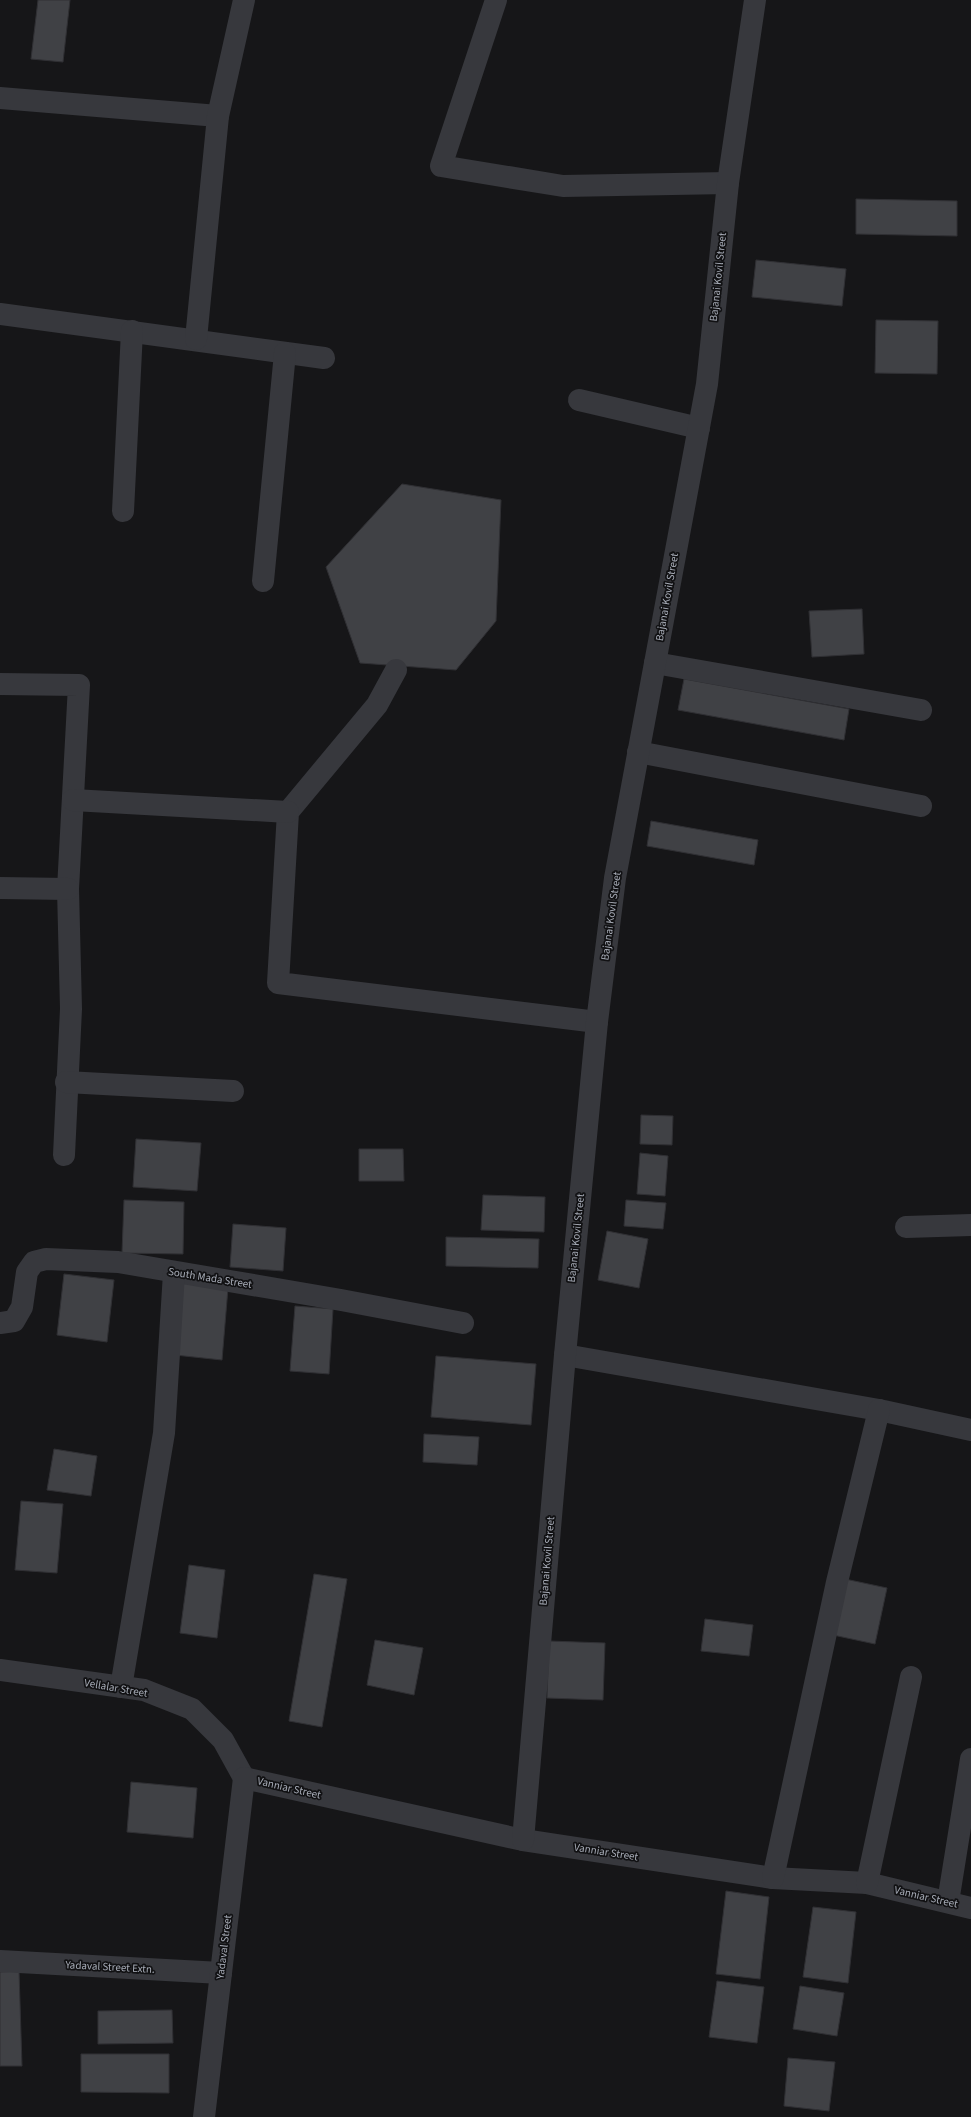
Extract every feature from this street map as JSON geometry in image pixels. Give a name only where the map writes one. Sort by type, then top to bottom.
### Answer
[{"type":"street","points":[[196,339],[218,116],[244,0]]},
{"type":"street","points":[[496,0],[441,166],[563,186],[728,183]]},
{"type":"street","name":"Bajanai Kovil Street","points":[[523,1840],[565,1355],[597,1022],[615,878],[707,384],[728,183],[756,0]]},
{"type":"street","points":[[0,98],[218,116]]},
{"type":"street","points":[[0,314],[196,339],[324,358]]},
{"type":"street","points":[[123,511],[132,331]]},
{"type":"street","points":[[263,581],[286,353]]},
{"type":"street","points":[[579,400],[699,428]]},
{"type":"street","points":[[655,663],[921,710]]},
{"type":"street","points":[[396,670],[377,705],[288,812],[278,983],[597,1022]]},
{"type":"street","points":[[0,684],[79,685],[68,889],[71,1009],[66,1082],[64,1155]]},
{"type":"street","points":[[638,752],[921,806]]},
{"type":"street","points":[[73,800],[288,812]]},
{"type":"street","points":[[0,888],[68,889]]},
{"type":"street","points":[[66,1082],[233,1090]]},
{"type":"street","points":[[906,1227],[971,1225]]},
{"type":"street","name":"South Mada Street","points":[[0,1323],[14,1322],[19,1315],[22,1307],[27,1272],[34,1262],[46,1258],[118,1262],[174,1273],[341,1300],[463,1323]]},
{"type":"street","points":[[122,1687],[164,1434],[174,1273]]},
{"type":"street","points":[[565,1355],[879,1410],[971,1430]]},
{"type":"street","points":[[773,1878],[837,1582],[879,1410]]},
{"type":"street","name":"Vellalar Street","points":[[0,1670],[144,1690],[192,1710],[223,1740],[244,1778]]},
{"type":"street","points":[[867,1883],[911,1677]]},
{"type":"street","points":[[948,1902],[971,1759]]},
{"type":"street","name":"Vanniar Street","points":[[244,1778],[523,1840],[773,1878],[867,1883],[971,1908]]},
{"type":"street","name":"Yadaval Street","points":[[204,2117],[244,1778]]},
{"type":"street","name":"Yadaval Street Extn.","points":[[0,1961],[220,1973]]},
{"type":"building","points":[[38,0],[70,0],[63,62],[31,59]]},
{"type":"building","points":[[856,199],[957,201],[957,236],[856,234]]},
{"type":"building","points":[[756,260],[846,269],[842,306],[752,297]]},
{"type":"building","points":[[876,320],[938,321],[937,374],[875,373]]},
{"type":"building","points":[[402,484],[501,500],[496,621],[456,670],[360,663],[326,567]]},
{"type":"building","points":[[862,609],[864,654],[812,657],[809,611]]},
{"type":"building","points":[[684,679],[849,709],[844,740],[678,710]]},
{"type":"building","points":[[651,821],[758,840],[754,865],[647,846]]},
{"type":"building","points":[[641,1115],[673,1116],[672,1145],[640,1144]]},
{"type":"building","points":[[136,1139],[201,1143],[197,1191],[133,1187]]},
{"type":"building","points":[[359,1149],[403,1149],[404,1181],[359,1181]]},
{"type":"building","points":[[640,1153],[668,1156],[665,1196],[637,1194]]},
{"type":"building","points":[[483,1195],[545,1197],[544,1232],[481,1230]]},
{"type":"building","points":[[124,1200],[184,1202],[183,1254],[122,1253]]},
{"type":"building","points":[[626,1200],[666,1203],[663,1229],[624,1226]]},
{"type":"building","points":[[233,1224],[286,1228],[283,1271],[230,1267]]},
{"type":"building","points":[[607,1231],[648,1239],[639,1288],[598,1280]]},
{"type":"building","points":[[446,1237],[539,1239],[538,1268],[446,1266]]},
{"type":"building","points":[[64,1274],[114,1280],[107,1342],[57,1335]]},
{"type":"building","points":[[181,1283],[228,1288],[222,1360],[175,1355]]},
{"type":"building","points":[[295,1306],[333,1309],[329,1374],[290,1371]]},
{"type":"building","points":[[436,1356],[536,1364],[531,1425],[431,1417]]},
{"type":"building","points":[[424,1434],[479,1437],[477,1465],[423,1462]]},
{"type":"building","points":[[54,1449],[97,1456],[91,1496],[47,1490]]},
{"type":"building","points":[[21,1501],[63,1504],[57,1573],[15,1570]]},
{"type":"building","points":[[189,1565],[225,1570],[217,1638],[180,1633]]},
{"type":"building","points":[[314,1574],[347,1579],[322,1727],[289,1721]]},
{"type":"building","points":[[845,1579],[887,1588],[875,1644],[833,1635]]},
{"type":"building","points":[[705,1619],[753,1625],[749,1656],[701,1651]]},
{"type":"building","points":[[375,1640],[423,1648],[414,1695],[367,1685]]},
{"type":"building","points":[[549,1641],[605,1643],[603,1700],[547,1698]]},
{"type":"building","points":[[131,1782],[197,1788],[193,1838],[127,1832]]},
{"type":"building","points":[[726,1891],[769,1897],[760,1979],[716,1974]]},
{"type":"building","points":[[813,1907],[856,1912],[848,1983],[803,1977]]},
{"type":"building","points":[[19,1971],[22,2066],[0,2066],[0,1972]]},
{"type":"building","points":[[717,1981],[764,1987],[757,2043],[709,2037]]},
{"type":"building","points":[[800,1986],[844,1993],[837,2036],[793,2029]]},
{"type":"building","points":[[172,2010],[173,2043],[98,2044],[98,2011]]},
{"type":"building","points":[[81,2054],[169,2054],[169,2093],[81,2092]]},
{"type":"building","points":[[788,2058],[835,2062],[829,2111],[784,2106]]}]
